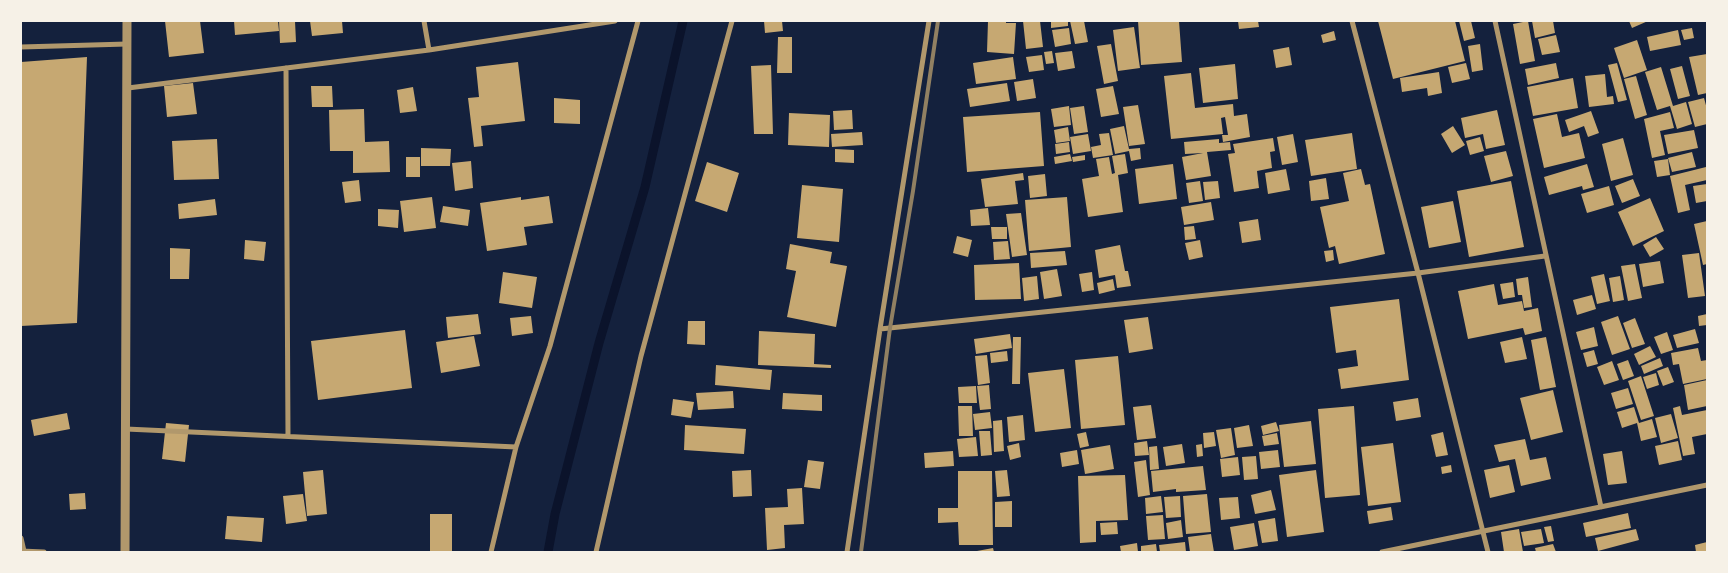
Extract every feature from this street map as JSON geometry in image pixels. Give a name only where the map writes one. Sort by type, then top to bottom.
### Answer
[{"type":"street","points":[[125,552],[127,21]]},
{"type":"street","points":[[424,21],[429,50]]},
{"type":"street","points":[[128,88],[429,50],[615,21]]},
{"type":"street","points":[[492,552],[516,447],[550,346],[638,21]]},
{"type":"street","points":[[596,552],[642,356],[732,21]]},
{"type":"street","points":[[847,552],[929,21]]},
{"type":"street","points":[[1352,21],[1488,552]]},
{"type":"street","points":[[1495,21],[1600,507]]},
{"type":"street","points":[[21,47],[127,44]]},
{"type":"street","points":[[286,68],[288,436]]},
{"type":"street","points":[[880,329],[1418,273],[1545,256]]},
{"type":"street","points":[[126,428],[516,447]]},
{"type":"street","points":[[1382,552],[1707,485]]},
{"type":"street","points":[[21,538],[23,551],[44,552]]},
{"type":"building","points":[[165,21],[200,21],[204,53],[169,57]]},
{"type":"building","points":[[234,21],[278,21],[279,31],[235,35]]},
{"type":"building","points":[[279,21],[295,21],[296,42],[280,43]]},
{"type":"building","points":[[310,21],[342,21],[343,33],[312,36]]},
{"type":"building","points":[[764,21],[782,21],[783,31],[765,33]]},
{"type":"building","points":[[988,21],[1016,23],[1014,54],[987,52]]},
{"type":"building","points":[[1023,21],[1040,21],[1043,47],[1026,49]]},
{"type":"building","points":[[1051,21],[1068,21],[1068,26],[1051,28]]},
{"type":"building","points":[[1070,21],[1084,21],[1088,42],[1075,44]]},
{"type":"building","points":[[1138,21],[1179,21],[1182,62],[1141,65]]},
{"type":"building","points":[[1238,21],[1258,21],[1259,27],[1239,29]]},
{"type":"building","points":[[1378,21],[1455,21],[1465,61],[1393,79]]},
{"type":"building","points":[[1459,21],[1471,21],[1475,38],[1464,41]]},
{"type":"building","points":[[1528,21],[1535,61],[1520,64],[1513,24]]},
{"type":"building","points":[[1532,21],[1553,21],[1555,33],[1535,38]]},
{"type":"building","points":[[1629,21],[1648,21],[1632,28]]},
{"type":"building","points":[[1134,27],[1140,68],[1118,71],[1113,30]]},
{"type":"building","points":[[1069,28],[1071,44],[1055,47],[1052,30]]},
{"type":"building","points":[[1692,28],[1694,38],[1684,40],[1681,30]]},
{"type":"building","points":[[1678,30],[1681,45],[1650,51],[1647,37]]},
{"type":"building","points":[[1334,31],[1336,40],[1323,43],[1321,35]]},
{"type":"building","points":[[1556,35],[1560,52],[1542,55],[1538,39]]},
{"type":"building","points":[[778,37],[792,37],[792,73],[777,73]]},
{"type":"building","points":[[1637,40],[1647,70],[1624,78],[1614,48]]},
{"type":"building","points":[[1111,44],[1118,81],[1104,84],[1097,46]]},
{"type":"building","points":[[1480,44],[1483,70],[1472,72],[1468,46]]},
{"type":"building","points":[[1289,47],[1292,65],[1276,68],[1273,50]]},
{"type":"building","points":[[1052,51],[1054,63],[1046,64],[1044,52]]},
{"type":"building","points":[[1072,51],[1075,68],[1058,71],[1055,53]]},
{"type":"building","points":[[1707,54],[1707,93],[1698,95],[1689,57]]},
{"type":"building","points":[[1042,55],[1044,70],[1029,72],[1026,57]]},
{"type":"building","points":[[87,57],[77,323],[21,326],[21,62]]},
{"type":"building","points":[[1013,57],[1016,79],[976,84],[973,63]]},
{"type":"building","points":[[518,62],[525,121],[481,126],[483,146],[474,147],[468,98],[479,97],[476,67]]},
{"type":"building","points":[[1466,63],[1470,79],[1452,83],[1448,67]]},
{"type":"building","points":[[1556,63],[1559,78],[1528,85],[1525,69]]},
{"type":"building","points":[[1617,63],[1627,100],[1618,102],[1608,65]]},
{"type":"building","points":[[1235,64],[1238,99],[1203,103],[1199,68]]},
{"type":"building","points":[[771,65],[773,134],[754,134],[751,66]]},
{"type":"building","points":[[1682,66],[1690,96],[1678,99],[1670,69]]},
{"type":"building","points":[[1661,67],[1673,106],[1686,102],[1692,124],[1677,129],[1670,106],[1657,110],[1645,72]]},
{"type":"building","points":[[1439,72],[1442,93],[1428,96],[1427,88],[1402,92],[1400,78]]},
{"type":"building","points":[[1191,73],[1195,108],[1233,104],[1234,116],[1247,114],[1250,137],[1223,142],[1222,135],[1228,135],[1225,117],[1221,118],[1223,134],[1171,139],[1164,76]]},
{"type":"building","points":[[1605,74],[1607,97],[1613,96],[1614,104],[1589,107],[1585,76]]},
{"type":"building","points":[[1636,76],[1647,115],[1635,119],[1624,79]]},
{"type":"building","points":[[1573,78],[1578,108],[1533,116],[1527,87]]},
{"type":"building","points":[[1033,79],[1036,98],[1017,101],[1014,82]]},
{"type":"building","points":[[193,83],[197,114],[167,117],[164,86]]},
{"type":"building","points":[[1007,83],[1010,101],[970,107],[967,89]]},
{"type":"building","points":[[311,86],[332,86],[333,107],[312,107]]},
{"type":"building","points":[[1113,86],[1119,114],[1101,117],[1096,89]]},
{"type":"building","points":[[413,87],[417,111],[400,113],[397,90]]},
{"type":"building","points":[[554,98],[580,100],[580,124],[554,123]]},
{"type":"building","points":[[1704,98],[1707,109],[1707,124],[1695,127],[1688,102]]},
{"type":"building","points":[[1138,105],[1145,144],[1129,146],[1123,107]]},
{"type":"building","points":[[1069,106],[1071,125],[1054,127],[1051,109]]},
{"type":"building","points":[[1084,106],[1088,132],[1074,134],[1070,108]]},
{"type":"building","points":[[364,109],[365,142],[389,141],[390,172],[353,173],[353,151],[330,151],[329,110]]},
{"type":"building","points":[[852,110],[853,129],[834,130],[833,111]]},
{"type":"building","points":[[1497,110],[1505,145],[1486,149],[1483,134],[1465,138],[1461,118]]},
{"type":"building","points":[[1591,111],[1599,133],[1588,137],[1584,126],[1569,132],[1565,120]]},
{"type":"building","points":[[1040,112],[1044,166],[967,172],[963,117]]},
{"type":"building","points":[[1670,112],[1674,128],[1660,131],[1665,155],[1652,158],[1644,119]]},
{"type":"building","points":[[789,113],[830,115],[829,147],[788,145]]},
{"type":"building","points":[[1557,114],[1562,137],[1579,133],[1585,158],[1544,168],[1533,119]]},
{"type":"building","points":[[1124,126],[1129,149],[1140,148],[1141,159],[1131,161],[1129,151],[1115,154],[1110,129]]},
{"type":"building","points":[[1453,126],[1465,145],[1452,153],[1441,134]]},
{"type":"building","points":[[1068,127],[1070,141],[1056,143],[1054,130]]},
{"type":"building","points":[[1694,130],[1698,148],[1668,154],[1664,135]]},
{"type":"building","points":[[862,132],[863,145],[832,147],[831,134]]},
{"type":"building","points":[[1109,133],[1113,155],[1093,158],[1091,147],[1101,145],[1099,134]]},
{"type":"building","points":[[1352,133],[1357,169],[1311,176],[1305,140]]},
{"type":"building","points":[[1088,134],[1091,151],[1073,154],[1070,137]]},
{"type":"building","points":[[1293,134],[1298,162],[1282,165],[1277,137]]},
{"type":"building","points":[[1480,137],[1484,151],[1470,155],[1466,141]]},
{"type":"building","points":[[1273,138],[1275,151],[1270,152],[1272,168],[1257,171],[1259,188],[1234,192],[1228,154],[1235,153],[1233,144]]},
{"type":"building","points":[[1623,138],[1633,175],[1611,181],[1602,144]]},
{"type":"building","points":[[217,139],[219,179],[174,180],[172,141]]},
{"type":"building","points":[[1219,139],[1219,143],[1230,142],[1231,150],[1207,152],[1211,176],[1186,180],[1182,157],[1203,153],[1185,154],[1184,142]]},
{"type":"building","points":[[1069,142],[1070,152],[1056,154],[1055,144]]},
{"type":"building","points":[[421,148],[451,149],[450,166],[421,166]]},
{"type":"building","points":[[835,149],[854,150],[854,163],[835,162]]},
{"type":"building","points":[[1506,151],[1513,176],[1491,182],[1484,156]]},
{"type":"building","points":[[1692,152],[1696,167],[1672,172],[1668,158]]},
{"type":"building","points":[[1070,154],[1072,161],[1055,164],[1054,157]]},
{"type":"building","points":[[1125,154],[1128,173],[1118,175],[1123,212],[1088,217],[1082,179],[1099,176],[1096,159],[1109,157],[1112,174],[1115,173],[1112,156]]},
{"type":"building","points":[[1085,155],[1085,160],[1073,162],[1072,157]]},
{"type":"building","points":[[406,157],[420,157],[420,177],[406,177]]},
{"type":"building","points":[[1668,159],[1670,175],[1657,177],[1654,161]]},
{"type":"building","points":[[471,161],[473,188],[455,191],[452,163]]},
{"type":"building","points":[[707,162],[739,173],[727,212],[695,201]]},
{"type":"building","points":[[1173,164],[1177,199],[1139,204],[1135,169]]},
{"type":"building","points":[[1587,164],[1594,187],[1583,190],[1582,186],[1549,195],[1544,177]]},
{"type":"building","points":[[1706,167],[1707,180],[1685,185],[1690,210],[1678,213],[1670,176]]},
{"type":"building","points":[[1286,169],[1290,190],[1268,194],[1265,173]]},
{"type":"building","points":[[1361,169],[1365,185],[1370,184],[1385,254],[1339,264],[1335,246],[1329,248],[1320,207],[1349,201],[1343,173]]},
{"type":"building","points":[[1023,173],[1024,180],[1015,181],[1018,204],[985,207],[981,179]]},
{"type":"building","points":[[1045,174],[1047,196],[1030,198],[1028,176]]},
{"type":"building","points":[[1326,178],[1329,199],[1311,201],[1309,181]]},
{"type":"building","points":[[1633,179],[1640,196],[1622,203],[1615,186]]},
{"type":"building","points":[[359,180],[361,201],[345,203],[342,182]]},
{"type":"building","points":[[1200,181],[1203,201],[1189,203],[1186,183]]},
{"type":"building","points":[[1218,181],[1220,198],[1205,200],[1203,182]]},
{"type":"building","points":[[1511,181],[1524,247],[1469,257],[1457,191]]},
{"type":"building","points":[[1707,184],[1707,201],[1696,203],[1693,186]]},
{"type":"building","points":[[802,185],[843,189],[839,242],[797,238]]},
{"type":"building","points":[[1609,186],[1614,205],[1587,213],[1581,194]]},
{"type":"building","points":[[549,196],[553,223],[524,227],[527,245],[487,251],[480,203],[521,197],[521,200]]},
{"type":"building","points":[[432,197],[436,228],[404,232],[400,201]]},
{"type":"building","points":[[1067,197],[1071,247],[1029,251],[1025,200]]},
{"type":"building","points":[[1650,198],[1664,231],[1633,246],[1618,212]]},
{"type":"building","points":[[215,199],[217,215],[179,219],[178,204]]},
{"type":"building","points":[[1453,201],[1461,242],[1429,248],[1421,207]]},
{"type":"building","points":[[1211,202],[1214,220],[1184,225],[1181,207]]},
{"type":"building","points":[[443,206],[470,210],[468,226],[440,222]]},
{"type":"building","points":[[988,208],[990,225],[971,226],[970,210]]},
{"type":"building","points":[[378,209],[399,210],[398,228],[378,226]]},
{"type":"building","points":[[1021,213],[1027,255],[1012,257],[1006,214]]},
{"type":"building","points":[[1258,219],[1261,240],[1242,243],[1239,222]]},
{"type":"building","points":[[1707,221],[1707,264],[1703,265],[1694,224]]},
{"type":"building","points":[[1194,226],[1196,239],[1185,240],[1184,227]]},
{"type":"building","points":[[991,227],[1007,227],[1007,239],[992,239]]},
{"type":"building","points":[[957,236],[972,240],[968,257],[953,253]]},
{"type":"building","points":[[1656,237],[1664,249],[1650,257],[1643,245]]},
{"type":"building","points":[[245,240],[266,242],[264,261],[244,259]]},
{"type":"building","points":[[1200,240],[1203,257],[1189,260],[1185,243]]},
{"type":"building","points":[[1008,241],[1010,259],[994,260],[993,242]]},
{"type":"building","points":[[790,244],[832,252],[830,263],[847,266],[836,327],[787,317],[796,271],[786,269]]},
{"type":"building","points":[[1120,245],[1125,271],[1128,271],[1131,286],[1117,288],[1115,275],[1099,278],[1095,250]]},
{"type":"building","points":[[170,248],[190,249],[189,279],[170,279]]},
{"type":"building","points":[[1333,250],[1334,260],[1326,262],[1324,251]]},
{"type":"building","points":[[1065,251],[1067,265],[1031,268],[1030,253]]},
{"type":"building","points":[[1699,253],[1705,296],[1688,298],[1682,255]]},
{"type":"building","points":[[1660,261],[1664,283],[1643,287],[1639,264]]},
{"type":"building","points":[[1019,263],[1021,299],[975,300],[974,265]]},
{"type":"building","points":[[1635,264],[1642,298],[1628,301],[1621,266]]},
{"type":"building","points":[[1057,269],[1062,296],[1044,299],[1040,272]]},
{"type":"building","points":[[503,272],[537,277],[532,308],[499,303]]},
{"type":"building","points":[[1092,272],[1094,290],[1082,292],[1079,274]]},
{"type":"building","points":[[1604,274],[1610,301],[1597,304],[1591,277]]},
{"type":"building","points":[[1037,276],[1039,299],[1024,301],[1022,278]]},
{"type":"building","points":[[1620,276],[1624,300],[1613,302],[1609,278]]},
{"type":"building","points":[[1528,277],[1532,307],[1524,308],[1522,295],[1518,295],[1516,279]]},
{"type":"building","points":[[1113,279],[1115,290],[1099,294],[1097,283]]},
{"type":"building","points":[[1513,282],[1515,297],[1503,299],[1500,284]]},
{"type":"building","points":[[1494,284],[1498,305],[1522,301],[1524,311],[1538,308],[1542,331],[1525,335],[1523,328],[1468,339],[1458,291]]},
{"type":"building","points":[[1592,295],[1596,309],[1577,315],[1573,300]]},
{"type":"building","points":[[1399,299],[1409,380],[1341,389],[1338,369],[1358,366],[1356,350],[1336,353],[1330,307]]},
{"type":"building","points":[[478,314],[481,334],[448,338],[446,317]]},
{"type":"building","points":[[1707,314],[1707,325],[1699,326],[1698,316]]},
{"type":"building","points":[[531,316],[533,333],[512,336],[510,318]]},
{"type":"building","points":[[1618,316],[1630,349],[1612,355],[1601,322]]},
{"type":"building","points":[[1148,317],[1153,349],[1129,353],[1124,320]]},
{"type":"building","points":[[1635,318],[1645,344],[1632,348],[1623,323]]},
{"type":"building","points":[[688,321],[705,321],[705,345],[687,344]]},
{"type":"building","points":[[1594,327],[1598,346],[1581,350],[1576,332]]},
{"type":"building","points":[[1695,329],[1699,343],[1677,348],[1673,335]]},
{"type":"building","points":[[405,330],[412,388],[318,400],[311,341]]},
{"type":"building","points":[[759,331],[815,334],[814,364],[831,365],[831,368],[758,365]]},
{"type":"building","points":[[1667,332],[1673,350],[1661,354],[1654,337]]},
{"type":"building","points":[[1010,334],[1012,348],[976,354],[974,339]]},
{"type":"building","points":[[474,336],[480,366],[441,373],[436,342]]},
{"type":"building","points":[[1013,337],[1021,337],[1020,384],[1012,384]]},
{"type":"building","points":[[1522,337],[1527,359],[1505,363],[1500,342]]},
{"type":"building","points":[[1546,337],[1556,387],[1540,390],[1531,340]]},
{"type":"building","points":[[1650,346],[1656,357],[1639,365],[1634,354]]},
{"type":"building","points":[[1698,348],[1701,361],[1707,360],[1707,379],[1683,384],[1679,364],[1673,365],[1671,353]]},
{"type":"building","points":[[1594,350],[1598,364],[1587,367],[1583,353]]},
{"type":"building","points":[[1007,351],[1008,361],[991,363],[990,353]]},
{"type":"building","points":[[987,355],[990,383],[978,385],[975,356]]},
{"type":"building","points":[[1118,356],[1125,425],[1081,429],[1075,360]]},
{"type":"building","points":[[1660,358],[1663,366],[1644,374],[1641,366]]},
{"type":"building","points":[[1628,360],[1634,376],[1623,380],[1617,364]]},
{"type":"building","points":[[1612,361],[1619,380],[1604,385],[1597,367]]},
{"type":"building","points":[[716,365],[772,370],[770,390],[715,385]]},
{"type":"building","points":[[1668,367],[1674,382],[1663,386],[1657,371]]},
{"type":"building","points":[[1064,369],[1071,428],[1035,432],[1028,373]]},
{"type":"building","points":[[1656,373],[1659,385],[1647,389],[1643,377]]},
{"type":"building","points":[[1641,376],[1654,416],[1641,420],[1628,381]]},
{"type":"building","points":[[1707,380],[1707,406],[1688,410],[1684,385]]},
{"type":"building","points":[[989,385],[991,409],[980,410],[977,386]]},
{"type":"building","points":[[976,386],[977,403],[959,403],[958,387]]},
{"type":"building","points":[[1628,388],[1633,404],[1616,409],[1611,393]]},
{"type":"building","points":[[1553,390],[1563,432],[1531,440],[1520,398]]},
{"type":"building","points":[[733,391],[734,408],[698,410],[696,393]]},
{"type":"building","points":[[783,393],[822,395],[822,411],[782,409]]},
{"type":"building","points":[[1418,398],[1421,417],[1396,421],[1393,402]]},
{"type":"building","points":[[673,399],[694,402],[691,418],[671,415]]},
{"type":"building","points":[[1151,405],[1156,438],[1137,440],[1133,407]]},
{"type":"building","points":[[958,406],[972,406],[973,436],[959,436]]},
{"type":"building","points":[[1354,406],[1360,495],[1325,498],[1318,409]]},
{"type":"building","points":[[1680,406],[1682,415],[1707,410],[1707,434],[1692,437],[1695,454],[1683,456],[1673,408]]},
{"type":"building","points":[[1634,407],[1639,423],[1652,419],[1657,437],[1641,441],[1637,423],[1622,428],[1617,412]]},
{"type":"building","points":[[990,412],[992,428],[975,430],[973,414]]},
{"type":"building","points":[[67,413],[70,429],[34,436],[31,420]]},
{"type":"building","points":[[1671,414],[1678,438],[1661,443],[1655,418]]},
{"type":"building","points":[[1023,415],[1025,440],[1009,442],[1007,417]]},
{"type":"building","points":[[1002,420],[1004,451],[994,452],[993,421]]},
{"type":"building","points":[[1311,421],[1316,464],[1284,467],[1279,425]]},
{"type":"building","points":[[1276,422],[1279,431],[1263,435],[1261,426]]},
{"type":"building","points":[[166,423],[189,425],[185,462],[162,459]]},
{"type":"building","points":[[685,425],[746,429],[744,454],[684,450]]},
{"type":"building","points":[[1249,425],[1253,446],[1237,448],[1234,428]]},
{"type":"building","points":[[1231,428],[1235,455],[1221,458],[1216,430]]},
{"type":"building","points":[[979,431],[990,431],[992,455],[981,456]]},
{"type":"building","points":[[1086,432],[1089,446],[1080,448],[1077,434]]},
{"type":"building","points":[[1214,432],[1216,446],[1204,448],[1203,433]]},
{"type":"building","points":[[1443,432],[1448,455],[1436,457],[1431,435]]},
{"type":"building","points":[[1277,433],[1279,444],[1264,446],[1262,436]]},
{"type":"building","points":[[976,437],[978,456],[959,457],[957,439]]},
{"type":"building","points":[[1525,439],[1530,460],[1546,457],[1551,479],[1521,486],[1515,459],[1499,462],[1494,445]]},
{"type":"building","points":[[1147,441],[1149,455],[1135,456],[1134,443]]},
{"type":"building","points":[[1678,441],[1682,460],[1659,465],[1655,446]]},
{"type":"building","points":[[1019,443],[1021,457],[1010,460],[1007,446]]},
{"type":"building","points":[[1393,443],[1401,502],[1368,506],[1361,447]]},
{"type":"building","points":[[1182,444],[1185,463],[1166,466],[1163,447]]},
{"type":"building","points":[[1202,444],[1203,456],[1197,457],[1196,445]]},
{"type":"building","points":[[1110,445],[1114,469],[1085,474],[1081,450]]},
{"type":"building","points":[[1157,446],[1159,469],[1150,470],[1149,447]]},
{"type":"building","points":[[1077,450],[1079,464],[1062,467],[1060,453]]},
{"type":"building","points":[[1278,450],[1280,467],[1261,469],[1259,452]]},
{"type":"building","points":[[953,451],[954,466],[925,468],[924,453]]},
{"type":"building","points":[[1622,451],[1627,483],[1608,485],[1603,454]]},
{"type":"building","points":[[1256,456],[1258,479],[1244,480],[1242,457]]},
{"type":"building","points":[[1238,457],[1240,475],[1222,477],[1220,459]]},
{"type":"building","points":[[808,460],[824,462],[820,489],[804,487]]},
{"type":"building","points":[[1146,460],[1150,495],[1138,497],[1134,462]]},
{"type":"building","points":[[1451,465],[1452,472],[1442,474],[1441,467]]},
{"type":"building","points":[[1509,465],[1515,492],[1490,498],[1484,470]]},
{"type":"building","points":[[1203,466],[1206,490],[1176,492],[1176,489],[1153,492],[1151,471]]},
{"type":"building","points":[[323,470],[327,514],[307,516],[303,472]]},
{"type":"building","points":[[751,470],[752,496],[733,497],[732,471]]},
{"type":"building","points":[[1007,470],[1010,496],[997,497],[995,471]]},
{"type":"building","points":[[1316,470],[1324,532],[1287,537],[1279,475]]},
{"type":"building","points":[[958,471],[992,471],[993,545],[959,545],[958,522],[938,523],[938,508],[958,508]]},
{"type":"building","points":[[1125,475],[1128,520],[1096,521],[1096,542],[1080,543],[1078,476]]},
{"type":"building","points":[[802,488],[804,524],[784,525],[785,548],[767,550],[765,508],[788,507],[787,489]]},
{"type":"building","points":[[1271,490],[1276,510],[1255,514],[1251,495]]},
{"type":"building","points":[[85,493],[86,509],[70,510],[69,494]]},
{"type":"building","points":[[303,494],[307,521],[286,524],[283,496]]},
{"type":"building","points":[[1207,494],[1211,532],[1186,534],[1183,496]]},
{"type":"building","points":[[1161,496],[1163,512],[1146,514],[1145,498]]},
{"type":"building","points":[[1180,496],[1181,517],[1166,518],[1164,497]]},
{"type":"building","points":[[1238,497],[1240,518],[1221,520],[1219,498]]},
{"type":"building","points":[[1012,501],[1012,527],[995,527],[995,502]]},
{"type":"building","points":[[1391,507],[1393,520],[1369,524],[1367,511]]},
{"type":"building","points":[[1628,513],[1631,528],[1586,537],[1583,523]]},
{"type":"building","points":[[430,514],[452,514],[452,552],[430,552]]},
{"type":"building","points":[[1163,515],[1165,539],[1148,540],[1146,516]]},
{"type":"building","points":[[227,516],[264,518],[262,542],[225,539]]},
{"type":"building","points":[[1275,518],[1278,541],[1262,543],[1258,521]]},
{"type":"building","points":[[1181,520],[1183,537],[1168,539],[1166,523]]},
{"type":"building","points":[[1117,522],[1118,534],[1101,535],[1100,523]]},
{"type":"building","points":[[1254,523],[1258,546],[1234,550],[1230,527]]},
{"type":"building","points":[[1551,526],[1554,541],[1548,542],[1544,527]]},
{"type":"building","points":[[1519,529],[1523,552],[1504,552],[1501,532]]},
{"type":"building","points":[[1541,529],[1544,543],[1524,546],[1521,532]]},
{"type":"building","points":[[1636,529],[1639,540],[1598,551],[1595,538]]},
{"type":"building","points":[[1211,534],[1214,552],[1190,552],[1188,537]]},
{"type":"building","points":[[1185,542],[1186,552],[1160,552],[1159,545]]},
{"type":"building","points":[[1707,542],[1707,552],[1696,552],[1695,545]]},
{"type":"building","points":[[1137,543],[1138,552],[1121,552],[1120,546]]},
{"type":"building","points":[[1156,544],[1157,552],[1141,552],[1141,546]]},
{"type":"building","points":[[1553,544],[1556,552],[1536,552],[1535,548]]},
{"type":"building","points":[[993,548],[994,552],[977,552],[977,551]]},
{"type":"waterway","points":[[548,552],[555,514],[599,343],[645,187],[683,21]]},
{"type":"railway","points":[[861,552],[890,328],[913,191],[938,21]]}]
